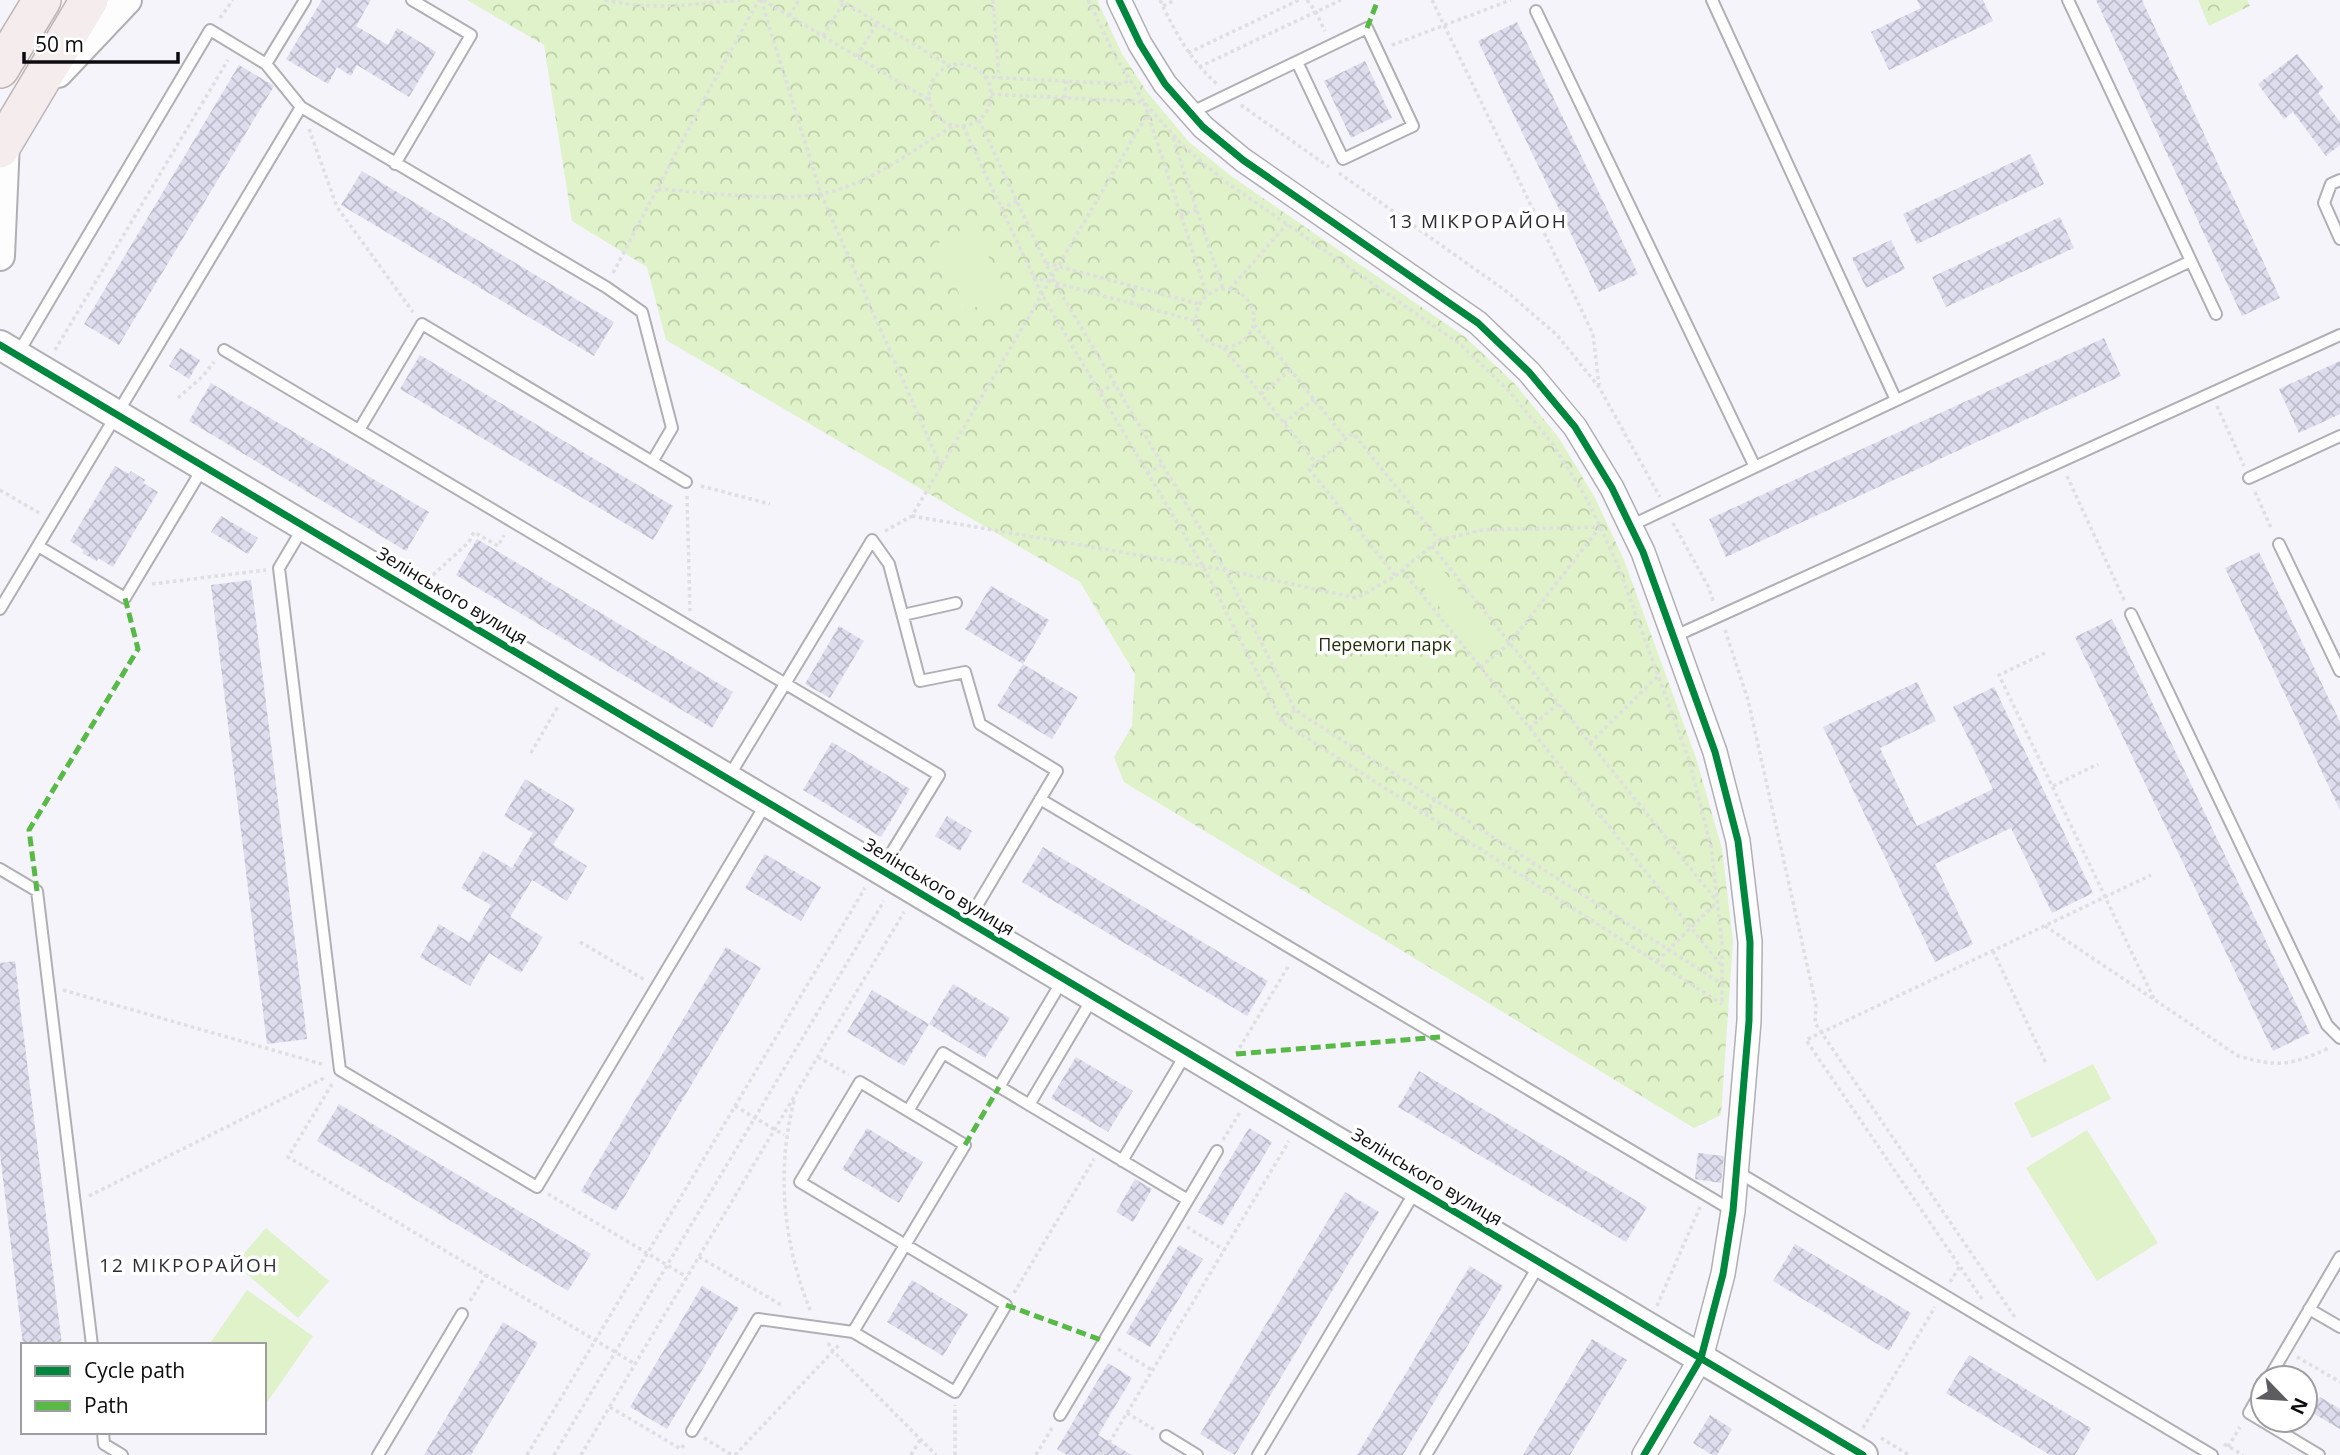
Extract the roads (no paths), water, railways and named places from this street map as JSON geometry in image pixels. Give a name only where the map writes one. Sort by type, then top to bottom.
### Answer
[{"type":"highway","points":[[0,69],[41,0]]},
{"type":"highway","points":[[2,146],[89,0]]},
{"type":"street","points":[[27,105],[127,0]]},
{"type":"street","points":[[1119,0],[1140,44],[1165,84],[1203,127],[1243,160],[1478,323],[1529,372],[1575,427],[1612,488],[1643,552],[1715,752],[1738,841],[1750,942],[1749,1001],[1733,1211],[1723,1274],[1701,1358],[1644,1455]]},
{"type":"street","points":[[0,256],[2,146]]},
{"type":"street","name":"Зелінського вулиця","points":[[9,350],[767,802],[873,879],[967,922],[1701,1358],[1863,1441]]},
{"type":"lane","points":[[266,64],[305,0]]},
{"type":"lane","points":[[395,164],[471,35],[412,0]]},
{"type":"lane","points":[[1712,0],[1896,400]]},
{"type":"lane","points":[[2068,0],[2216,314]]},
{"type":"lane","points":[[1536,11],[1755,467]]},
{"type":"lane","points":[[1190,113],[1367,28],[1413,126],[1343,159],[1297,62]]},
{"type":"lane","points":[[9,350],[210,30],[266,64],[301,107],[606,287],[642,312],[672,428],[652,462]]},
{"type":"lane","points":[[0,609],[301,107]]},
{"type":"lane","points":[[2340,180],[2331,184],[2324,203],[2340,239]]},
{"type":"lane","points":[[1630,526],[2191,261]]},
{"type":"lane","points":[[359,430],[422,324],[686,482]]},
{"type":"lane","points":[[1673,637],[2340,335]]},
{"type":"lane","points":[[224,350],[939,775],[873,879]]},
{"type":"lane","points":[[2249,478],[2340,436]]},
{"type":"lane","points":[[38,546],[125,598],[204,466]]},
{"type":"lane","points":[[304,526],[279,568],[340,1070],[537,1187],[767,802]]},
{"type":"lane","points":[[728,779],[872,540],[889,564],[920,681],[965,672],[980,724],[1057,771],[967,922]]},
{"type":"lane","points":[[2279,544],[2340,671]]},
{"type":"lane","points":[[903,615],[956,603]]},
{"type":"lane","points":[[2131,614],[2327,1025],[2340,1041]]},
{"type":"lane","points":[[1040,799],[1733,1211]]},
{"type":"lane","points":[[0,869],[37,891],[92,1343]]},
{"type":"lane","points":[[999,1087],[1064,979]]},
{"type":"lane","points":[[1029,1105],[1093,997]]},
{"type":"lane","points":[[1122,1161],[1187,1052]]},
{"type":"lane","points":[[908,1111],[943,1053],[1188,1200]]},
{"type":"lane","points":[[692,1432],[758,1319],[853,1332],[955,1392],[1006,1305],[905,1245],[800,1182],[860,1082],[965,1145],[905,1245],[853,1332]]},
{"type":"lane","points":[[1060,1415],[1217,1151]]},
{"type":"lane","points":[[1736,1171],[2212,1455]]},
{"type":"lane","points":[[1258,1455],[1417,1189]]},
{"type":"lane","points":[[2278,1364],[2340,1257]]},
{"type":"lane","points":[[1426,1455],[1540,1263]]},
{"type":"lane","points":[[2309,1309],[2340,1327]]},
{"type":"lane","points":[[378,1455],[462,1314]]},
{"type":"lane","points":[[103,1434],[104,1444],[122,1455]]},
{"type":"lane","points":[[2284,1434],[2319,1455]]},
{"type":"lane","points":[[1166,1436],[1197,1455]]},
{"type":"district","name":"13 МІКРОРАЙОН","points":[[1478,221]]},
{"type":"district","name":"12 МІКРОРАЙОН","points":[[189,1265]]},
{"type":"park label","name":"Перемоги парк","points":[[1385,645]]}]
